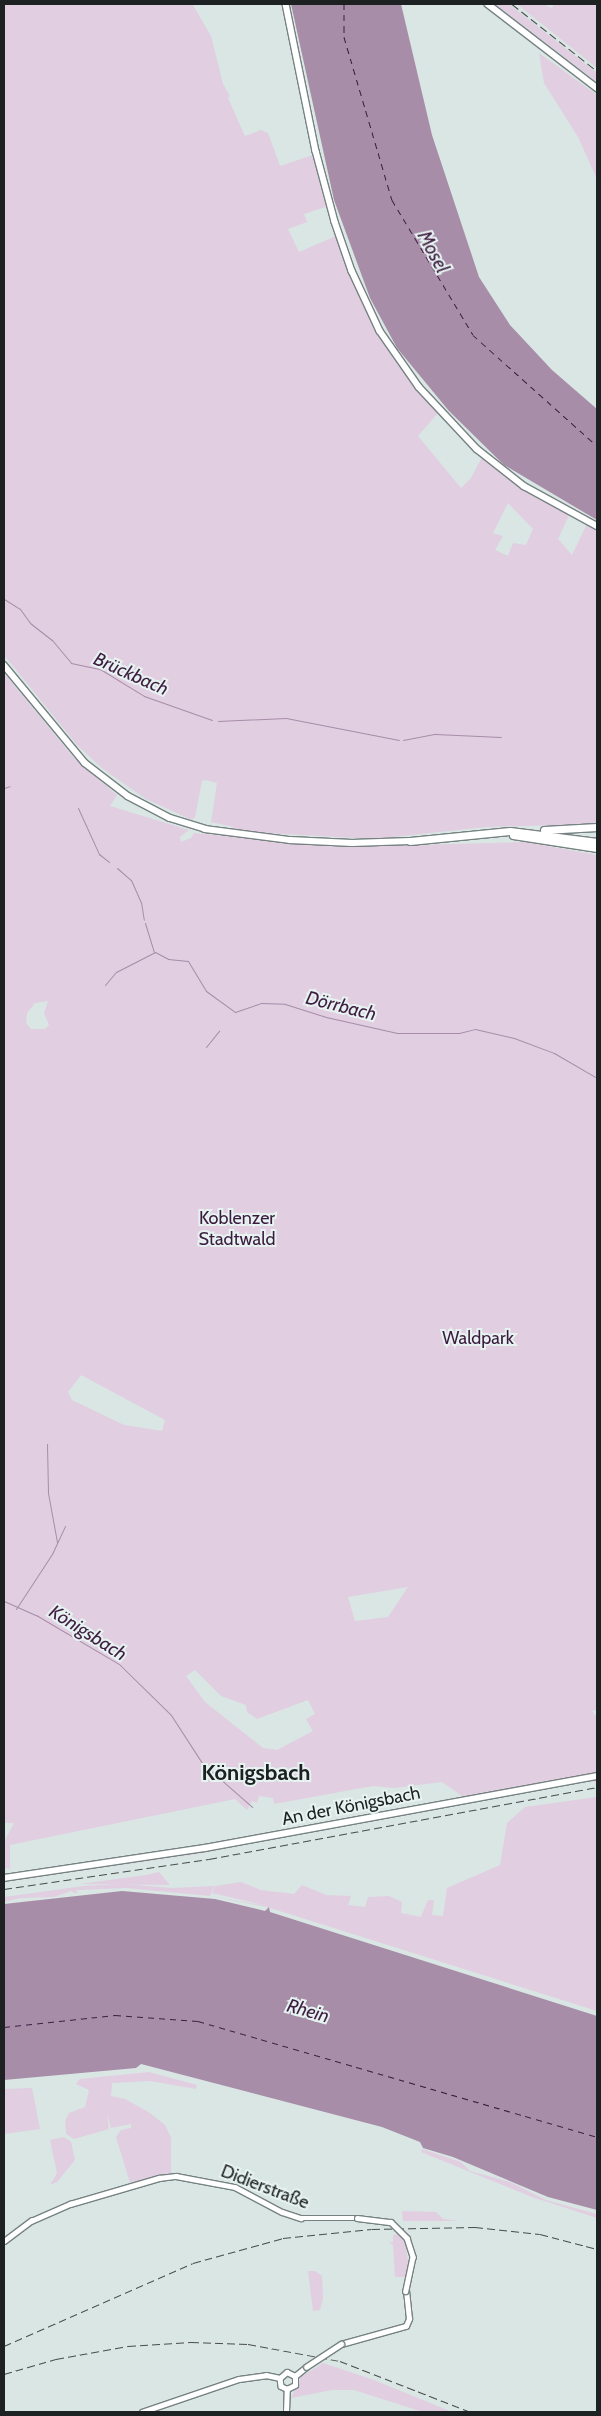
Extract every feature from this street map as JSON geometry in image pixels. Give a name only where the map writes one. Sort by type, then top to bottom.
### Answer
[{"type":"highway","points":[[410,841],[471,832],[597,827]]},
{"type":"highway","points":[[526,831],[597,842]]},
{"type":"highway","points":[[410,841],[510,835],[572,842],[597,848]]},
{"type":"main road","points":[[286,4],[309,119],[340,242],[367,305],[399,361],[442,414],[500,468],[524,486],[597,526]]},
{"type":"main road","points":[[488,4],[597,88]]},
{"type":"main road","points":[[4,665],[85,763],[128,796],[170,818],[205,829],[290,840],[352,843],[410,841]]},
{"type":"main road","name":"An der Königsbach","points":[[4,1878],[205,1848],[597,1776]]},
{"type":"street","name":"Didierstraße","points":[[4,2241],[31,2221],[70,2204],[159,2178],[176,2176],[235,2187],[282,2212],[301,2218],[358,2218],[391,2222],[408,2238],[413,2257],[406,2291],[409,2322],[406,2326],[386,2333],[341,2344],[295,2376]]},
{"type":"street","points":[[280,2378],[287,2372],[295,2376],[296,2384],[288,2389]]},
{"type":"street","points":[[142,2412],[239,2379],[266,2375],[280,2378]]},
{"type":"street","points":[[280,2378],[281,2385],[288,2389]]},
{"type":"street","points":[[286,2412],[288,2389]]},
{"type":"green space","points":[[4,4],[193,5],[211,36],[223,84],[230,96],[228,98],[245,136],[261,130],[268,133],[280,166],[313,155],[328,206],[304,214],[307,222],[288,229],[299,252],[336,236],[364,307],[396,362],[438,413],[418,436],[461,488],[471,478],[482,457],[531,494],[569,515],[558,539],[572,555],[587,524],[597,529],[597,824],[486,827],[375,839],[234,830],[234,827],[211,822],[217,783],[206,780],[202,781],[195,817],[192,820],[146,799],[103,769],[77,745],[4,655]],"holes":[[[508,503],[533,529],[526,545],[513,543],[508,556],[495,550],[503,536],[493,533]]]},
{"type":"green space","points":[[495,4],[509,4],[597,73],[597,82]]},
{"type":"green space","points":[[517,4],[543,4],[552,8],[554,4],[597,4],[597,68]]},
{"type":"green space","points":[[539,53],[597,95],[597,179],[578,137],[544,83]]},
{"type":"green space","name":"Koblenzer Stadtwald","points":[[4,673],[74,758],[117,795],[110,806],[189,830],[180,837],[181,842],[191,838],[194,833],[340,847],[526,842],[597,855],[597,1710],[592,1711],[597,1717],[597,1775],[465,1798],[442,1782],[394,1788],[373,1786],[274,1804],[273,1798],[259,1796],[257,1803],[252,1801],[247,1810],[235,1799],[10,1845],[10,1869],[4,1868],[4,1842],[14,1823],[4,1823]],"holes":[[[48,1001],[44,1013],[49,1025],[45,1029],[31,1029],[26,1023],[27,1013],[35,1003]],[[81,1375],[165,1420],[162,1431],[124,1425],[72,1400],[68,1392]],[[408,1587],[388,1617],[355,1621],[348,1597]],[[195,1670],[221,1696],[246,1705],[247,1712],[257,1719],[308,1700],[315,1714],[306,1719],[313,1731],[277,1750],[263,1748],[205,1702],[186,1676]]]},
{"type":"green space","points":[[451,1779],[597,1779],[597,1782],[451,1782]]},
{"type":"green space","points":[[597,1797],[597,2011],[267,1907],[210,1896],[268,1906],[212,1893],[215,1886],[241,1882],[261,1890],[294,1894],[302,1885],[326,1895],[351,1896],[348,1905],[365,1907],[368,1897],[389,1896],[402,1902],[401,1913],[421,1917],[428,1900],[434,1900],[432,1915],[443,1916],[447,1888],[500,1865],[507,1823],[525,1807]]},
{"type":"green space","points":[[263,1841],[198,1854],[4,1882],[181,1856]]},
{"type":"green space","points":[[159,1872],[170,1885],[80,1884],[146,1875]]},
{"type":"green space","points":[[123,1884],[172,1888],[214,1886],[210,1896],[126,1888],[76,1890],[77,1894],[71,1891],[54,1897],[20,1898],[4,1902],[4,1897],[84,1886]]},
{"type":"green space","points":[[149,2072],[197,2085],[196,2089],[150,2081],[112,2083],[111,2096],[125,2099],[150,2113],[165,2125],[171,2138],[171,2173],[130,2183],[116,2137],[121,2130],[131,2128],[131,2124],[111,2128],[107,2113],[109,2129],[74,2139],[66,2134],[65,2121],[69,2113],[85,2107],[89,2090],[76,2084],[80,2079]]},
{"type":"green space","points":[[32,2088],[40,2129],[4,2134],[4,2089]]},
{"type":"green space","points":[[64,2137],[71,2142],[75,2160],[57,2182],[50,2185],[57,2173],[50,2140]]},
{"type":"green space","points":[[422,2149],[461,2162],[470,2171],[510,2182],[546,2200],[597,2214],[597,2218],[532,2197],[421,2152]]},
{"type":"green space","points":[[402,2211],[436,2212],[443,2219],[459,2221],[403,2221]]},
{"type":"green space","points":[[400,2234],[406,2245],[408,2263],[405,2277],[395,2277],[393,2245],[389,2242],[393,2242],[393,2235]]},
{"type":"green space","points":[[308,2271],[315,2271],[322,2276],[323,2298],[320,2310],[313,2311]]},
{"type":"green space","points":[[323,2363],[374,2380],[452,2412],[423,2412],[354,2390],[332,2390],[291,2398],[301,2377]]},
{"type":"water","name":"Mosel","points":[[291,4],[401,4],[432,135],[479,277],[510,325],[552,370],[597,409],[597,520],[504,465],[449,411],[397,348],[370,298],[334,200]]},
{"type":"water","name":"Rhein","points":[[122,1891],[215,1899],[265,1911],[269,1907],[270,1912],[597,2016],[597,2210],[548,2197],[453,2157],[423,2148],[420,2142],[382,2127],[141,2064],[136,2068],[4,2080],[4,1904]]},
{"type":"waterway","name":"Brückbach","points":[[4,599],[20,609],[30,623],[52,640],[71,663],[100,669],[144,696],[212,720]]},
{"type":"waterway","name":"Brückbach","points":[[218,721],[286,718],[399,740]]},
{"type":"waterway","name":"Brückbach","points":[[403,740],[435,734],[501,737]]},
{"type":"waterway","points":[[4,788],[10,786]]},
{"type":"waterway","points":[[78,808],[99,854],[109,862]]},
{"type":"waterway","points":[[117,868],[131,880],[141,902],[144,920]]},
{"type":"waterway","points":[[145,923],[154,952]]},
{"type":"waterway","name":"Dörrbach","points":[[105,985],[116,972],[155,952],[168,959],[188,961],[206,991],[235,1012],[261,1003],[285,1004],[326,1017],[397,1033],[459,1033],[475,1029],[514,1038],[554,1053],[597,1078]]},
{"type":"waterway","points":[[206,1047],[219,1031]]},
{"type":"waterway","points":[[47,1444],[48,1493],[57,1542]]},
{"type":"waterway","points":[[16,1609],[52,1554],[65,1526]]},
{"type":"waterway","name":"Königsbach","points":[[4,1601],[36,1615],[119,1664],[171,1715],[202,1763],[252,1807]]},
{"type":"ferry route","points":[[344,4],[344,37],[392,200],[473,335],[597,446]]},
{"type":"ferry route","points":[[4,2027],[115,2015],[198,2021],[597,2137]]},
{"type":"railway","points":[[512,4],[597,71]]},
{"type":"railway","points":[[4,1889],[209,1859],[597,1787]]},
{"type":"railway","points":[[4,2346],[193,2263],[283,2238],[372,2229],[475,2227],[540,2234],[597,2249]]},
{"type":"railway","points":[[4,2374],[56,2359],[128,2346],[191,2342],[248,2344],[340,2361],[471,2412]]},
{"type":"district","name":"Königsbach","points":[[256,1773]]},
{"type":"park label","name":"Waldpark","points":[[478,1338]]}]
